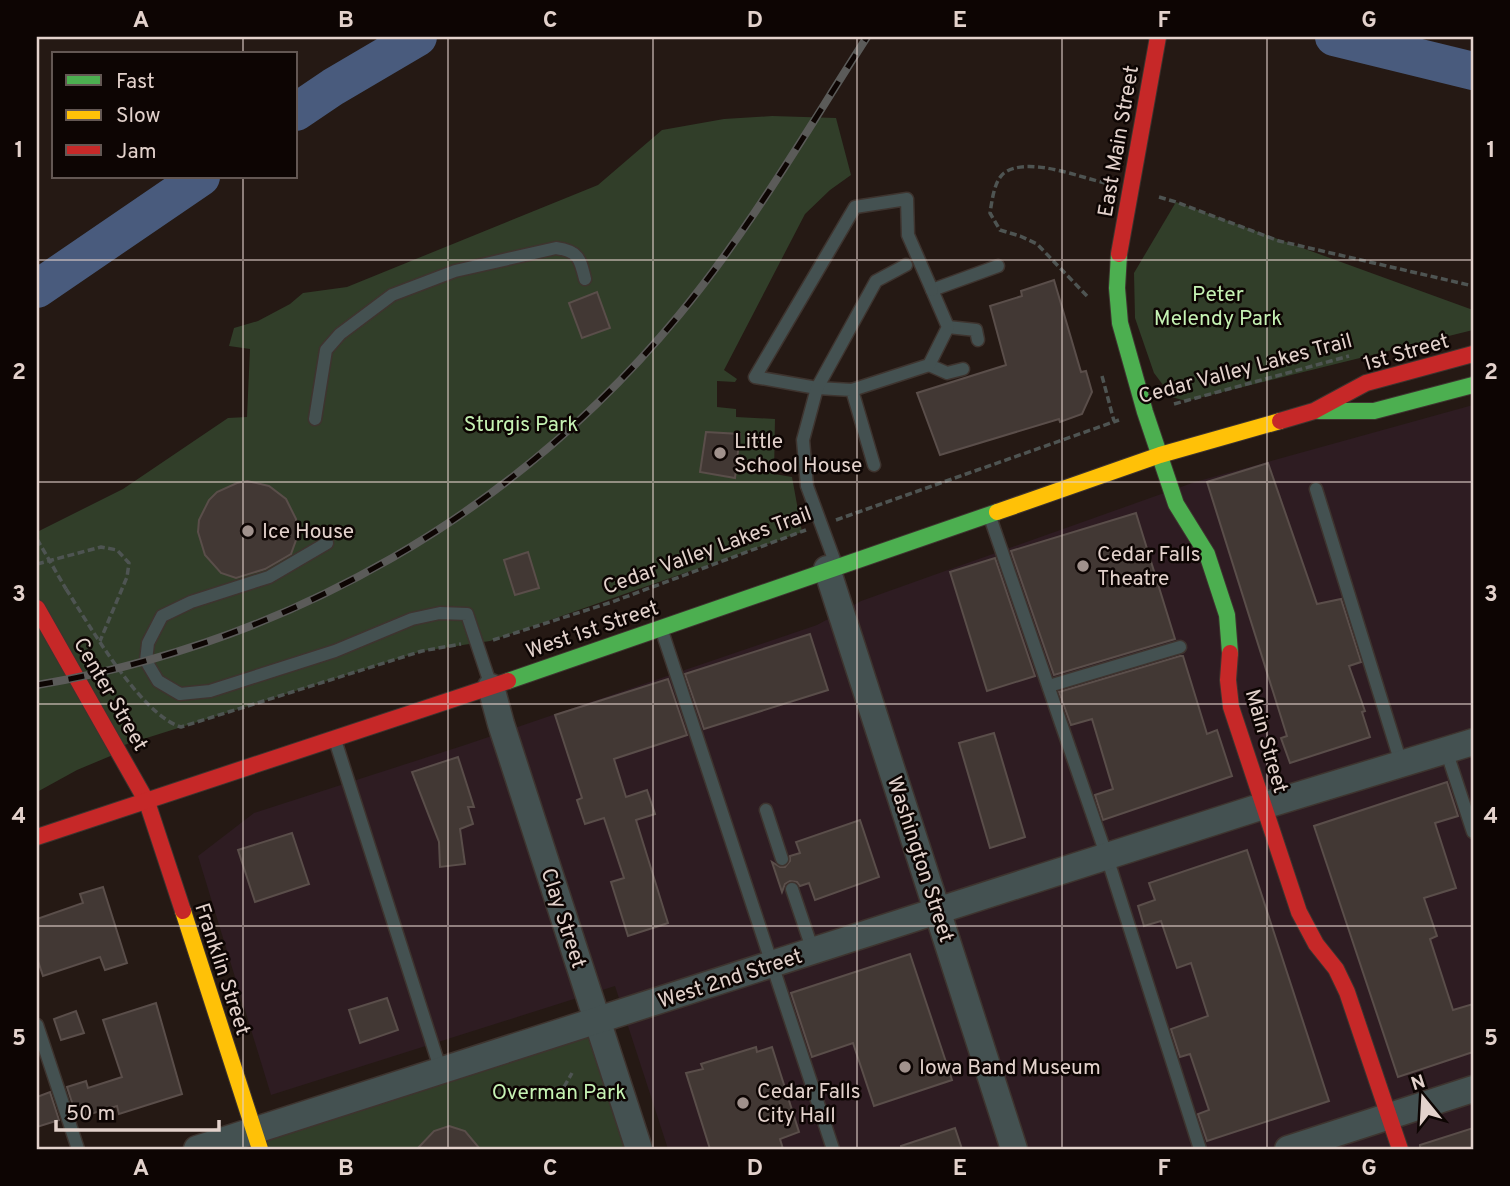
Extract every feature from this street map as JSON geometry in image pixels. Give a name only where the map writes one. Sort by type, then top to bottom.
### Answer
[{"type":"main road","name":"East Main Street","points":[[1119,254],[1158,37]]},
{"type":"main road","name":"Main Street","points":[[1119,254],[1117,288],[1120,324],[1145,412],[1176,504],[1207,554],[1227,615],[1231,708],[1299,912],[1316,944],[1336,969],[1347,992],[1400,1149]]},
{"type":"main road","name":"1st Street","points":[[1160,455],[1314,411],[1366,383],[1473,354]]},
{"type":"main road","name":"1st Street","points":[[1314,411],[1374,411],[1473,385]]},
{"type":"main road","name":"West 1st Street","points":[[37,837],[491,687],[1160,455]]},
{"type":"main road","name":"Center Street","points":[[37,608],[147,802]]},
{"type":"main road","name":"Franklin Street","points":[[147,802],[257,1140]]},
{"type":"street","name":"Washington Street","points":[[832,568],[937,911],[1014,1149]]},
{"type":"street","name":"Clay Street","points":[[491,687],[639,1149]]},
{"type":"street","name":"West 2nd Street","points":[[197,1149],[257,1140],[441,1071],[1263,806],[1473,742]]},
{"type":"street","points":[[1288,1149],[1473,1089]]},
{"type":"lane","points":[[929,365],[948,327],[908,235],[907,200],[855,207],[755,377],[817,388],[852,390],[929,365],[947,373],[963,369]]},
{"type":"lane","points":[[315,419],[326,350],[340,334],[392,295],[455,271],[556,248],[570,250],[579,258],[585,279]]},
{"type":"lane","points":[[832,568],[807,485],[803,440],[817,388],[876,281],[906,265]]},
{"type":"lane","points":[[932,290],[998,267]]},
{"type":"lane","points":[[948,327],[976,330],[978,340]]},
{"type":"lane","points":[[852,390],[874,465]]},
{"type":"lane","points":[[1316,489],[1401,763]]},
{"type":"lane","points":[[989,513],[1107,857],[1200,1149]]},
{"type":"lane","points":[[327,543],[269,577],[191,602],[162,616],[148,643],[146,661],[158,681],[180,694],[210,691],[335,651],[412,619],[440,613],[467,614],[491,687]]},
{"type":"lane","points":[[661,628],[833,1149]]},
{"type":"lane","points":[[1049,686],[1180,646]]},
{"type":"lane","points":[[335,739],[441,1071]]},
{"type":"lane","points":[[1446,750],[1473,832]]},
{"type":"lane","points":[[766,810],[782,859]]},
{"type":"lane","points":[[792,889],[813,951]]},
{"type":"lane","points":[[37,1026],[78,1149]]},
{"type":"path","points":[[1092,303],[1084,289],[1037,244],[1000,230],[990,213],[995,189],[1003,174],[1018,167],[1043,167],[1110,184]]},
{"type":"path","points":[[1150,195],[1176,202],[1279,241],[1473,286]]},
{"type":"path","name":"Cedar Valley Lakes Trail","points":[[37,539],[100,641],[141,697],[172,724],[181,727],[422,650],[490,640],[612,602],[731,556],[1145,412],[1360,353]]},
{"type":"path","points":[[37,564],[70,553],[102,547],[117,550],[129,563],[127,577],[100,641]]},
{"type":"path","points":[[564,1087],[572,1073]]},
{"type":"shaded area","points":[[1473,405],[1473,1149],[668,1149],[615,986],[271,1095],[198,856],[254,813],[465,745],[817,625],[861,601],[1195,482]]},
{"type":"green space","name":"Sturgis Park","points":[[772,116],[836,118],[851,175],[830,190],[805,214],[724,370],[737,379],[735,382],[717,381],[717,407],[736,409],[736,417],[775,419],[774,474],[792,477],[802,532],[490,641],[422,651],[118,747],[120,752],[77,770],[37,792],[37,532],[123,489],[228,418],[247,417],[250,349],[229,346],[234,328],[258,321],[290,304],[303,293],[347,287],[598,185],[662,130],[724,119]]},
{"type":"green space","name":"Peter Melendy Park","points":[[1176,202],[1473,310],[1473,330],[1186,401],[1172,397],[1154,373],[1135,318],[1134,273]]},
{"type":"green space","name":"Overman Park","points":[[597,1020],[639,1149],[260,1149],[254,1131]]},
{"type":"building","points":[[1054,280],[1081,372],[1086,371],[1092,392],[1082,414],[940,455],[917,393],[1006,365],[990,306],[1022,296],[1021,291]]},
{"type":"building","points":[[597,292],[610,328],[582,338],[569,303]]},
{"type":"building","name":"Little School House","points":[[706,432],[740,434],[735,478],[700,472]]},
{"type":"building","points":[[1268,463],[1317,604],[1341,599],[1361,662],[1349,666],[1365,711],[1362,712],[1370,737],[1290,763],[1281,738],[1287,736],[1207,482]]},
{"type":"building","name":"Ice House","points":[[247,481],[269,486],[286,499],[296,519],[296,540],[291,554],[265,569],[236,578],[221,573],[205,555],[198,532],[199,520],[209,500],[217,492]]},
{"type":"building","points":[[1136,513],[1175,639],[1054,675],[1011,551]]},
{"type":"building","points":[[528,552],[539,588],[515,595],[504,560]]},
{"type":"building","points":[[995,558],[1035,676],[987,691],[950,572]]},
{"type":"building","points":[[810,634],[828,690],[704,729],[685,674]]},
{"type":"building","points":[[1183,656],[1207,734],[1217,730],[1232,776],[1103,820],[1095,795],[1113,789],[1092,719],[1071,725],[1059,692]]},
{"type":"building","points":[[668,679],[687,735],[614,759],[626,797],[647,790],[655,814],[636,820],[668,923],[628,936],[611,882],[624,878],[604,818],[585,824],[577,800],[582,798],[555,715]]},
{"type":"building","points":[[994,733],[1025,837],[990,848],[959,743]]},
{"type":"building","points":[[458,757],[474,807],[468,807],[473,824],[460,829],[465,864],[440,867],[439,842],[412,772]]},
{"type":"building","points":[[1447,782],[1458,816],[1435,823],[1456,888],[1424,898],[1437,936],[1430,939],[1453,1010],[1473,1004],[1473,1052],[1398,1077],[1314,826]]},
{"type":"building","points":[[860,820],[879,877],[815,900],[809,883],[800,886],[797,882],[790,881],[785,884],[782,892],[772,862],[785,867],[790,856],[800,853],[796,842]]},
{"type":"building","points":[[292,833],[309,884],[255,902],[238,850]]},
{"type":"building","points":[[1247,850],[1329,1101],[1207,1141],[1198,1114],[1209,1110],[1190,1054],[1180,1057],[1171,1029],[1208,1016],[1191,963],[1177,968],[1161,921],[1144,926],[1138,906],[1155,900],[1149,883]]},
{"type":"building","points":[[103,887],[127,963],[105,970],[100,957],[43,976],[37,958],[37,919],[83,903],[80,894]]},
{"type":"building","points":[[910,954],[952,1080],[874,1106],[853,1043],[812,1057],[791,993]]},
{"type":"building","points":[[387,998],[398,1030],[360,1043],[349,1010]]},
{"type":"building","points":[[156,1003],[182,1094],[119,1114],[117,1106],[77,1118],[67,1087],[86,1081],[88,1088],[122,1077],[103,1020]]},
{"type":"building","points":[[76,1011],[84,1033],[61,1040],[54,1019]]},
{"type":"building","name":"Cedar Falls City Hall","points":[[756,1047],[757,1052],[772,1047],[799,1132],[780,1139],[783,1149],[710,1149],[686,1073],[703,1069],[701,1064]]},
{"type":"building","points":[[50,1092],[59,1120],[37,1127],[37,1097]]},
{"type":"building","points":[[449,1126],[465,1131],[480,1149],[417,1149],[434,1131]]},
{"type":"building","points":[[955,1128],[962,1149],[901,1149],[901,1146]]},
{"type":"building","points":[[1473,1128],[1473,1149],[1420,1149],[1420,1145]]},
{"type":"waterway","points":[[298,111],[418,37]]},
{"type":"waterway","points":[[1334,37],[1473,71]]},
{"type":"waterway","points":[[37,289],[200,178]]},
{"type":"railway","points":[[37,685],[131,665],[221,637],[309,601],[392,558],[471,508],[545,450],[615,386],[679,315],[730,248],[777,179],[867,37]]},
{"type":"traffic: fast","points":[[1119,254],[1117,288],[1120,323],[1145,412],[1176,504],[1207,554],[1227,615],[1230,653]]},
{"type":"traffic: fast","points":[[1319,411],[1374,411],[1473,385]]},
{"type":"traffic: fast","points":[[508,681],[997,512]]},
{"type":"traffic: slow","points":[[997,512],[1160,455],[1280,421]]},
{"type":"traffic: slow","points":[[183,911],[260,1149]]},
{"type":"traffic: jam","points":[[1119,254],[1158,37]]},
{"type":"traffic: jam","points":[[1280,421],[1314,411],[1366,383],[1473,354]]},
{"type":"traffic: jam","points":[[37,608],[147,802],[183,911]]},
{"type":"traffic: jam","points":[[1230,653],[1228,680],[1231,707],[1299,912],[1316,944],[1336,969],[1347,992],[1400,1149]]},
{"type":"traffic: jam","points":[[37,837],[508,681]]},
{"type":"place","name":"Little School House","points":[[720,453]]},
{"type":"place","name":"Ice House","points":[[248,531]]},
{"type":"place","name":"Cedar Falls Theatre","points":[[1083,566]]},
{"type":"place","name":"Iowa Band Museum","points":[[905,1067]]},
{"type":"place","name":"Cedar Falls City Hall","points":[[743,1103]]}]
